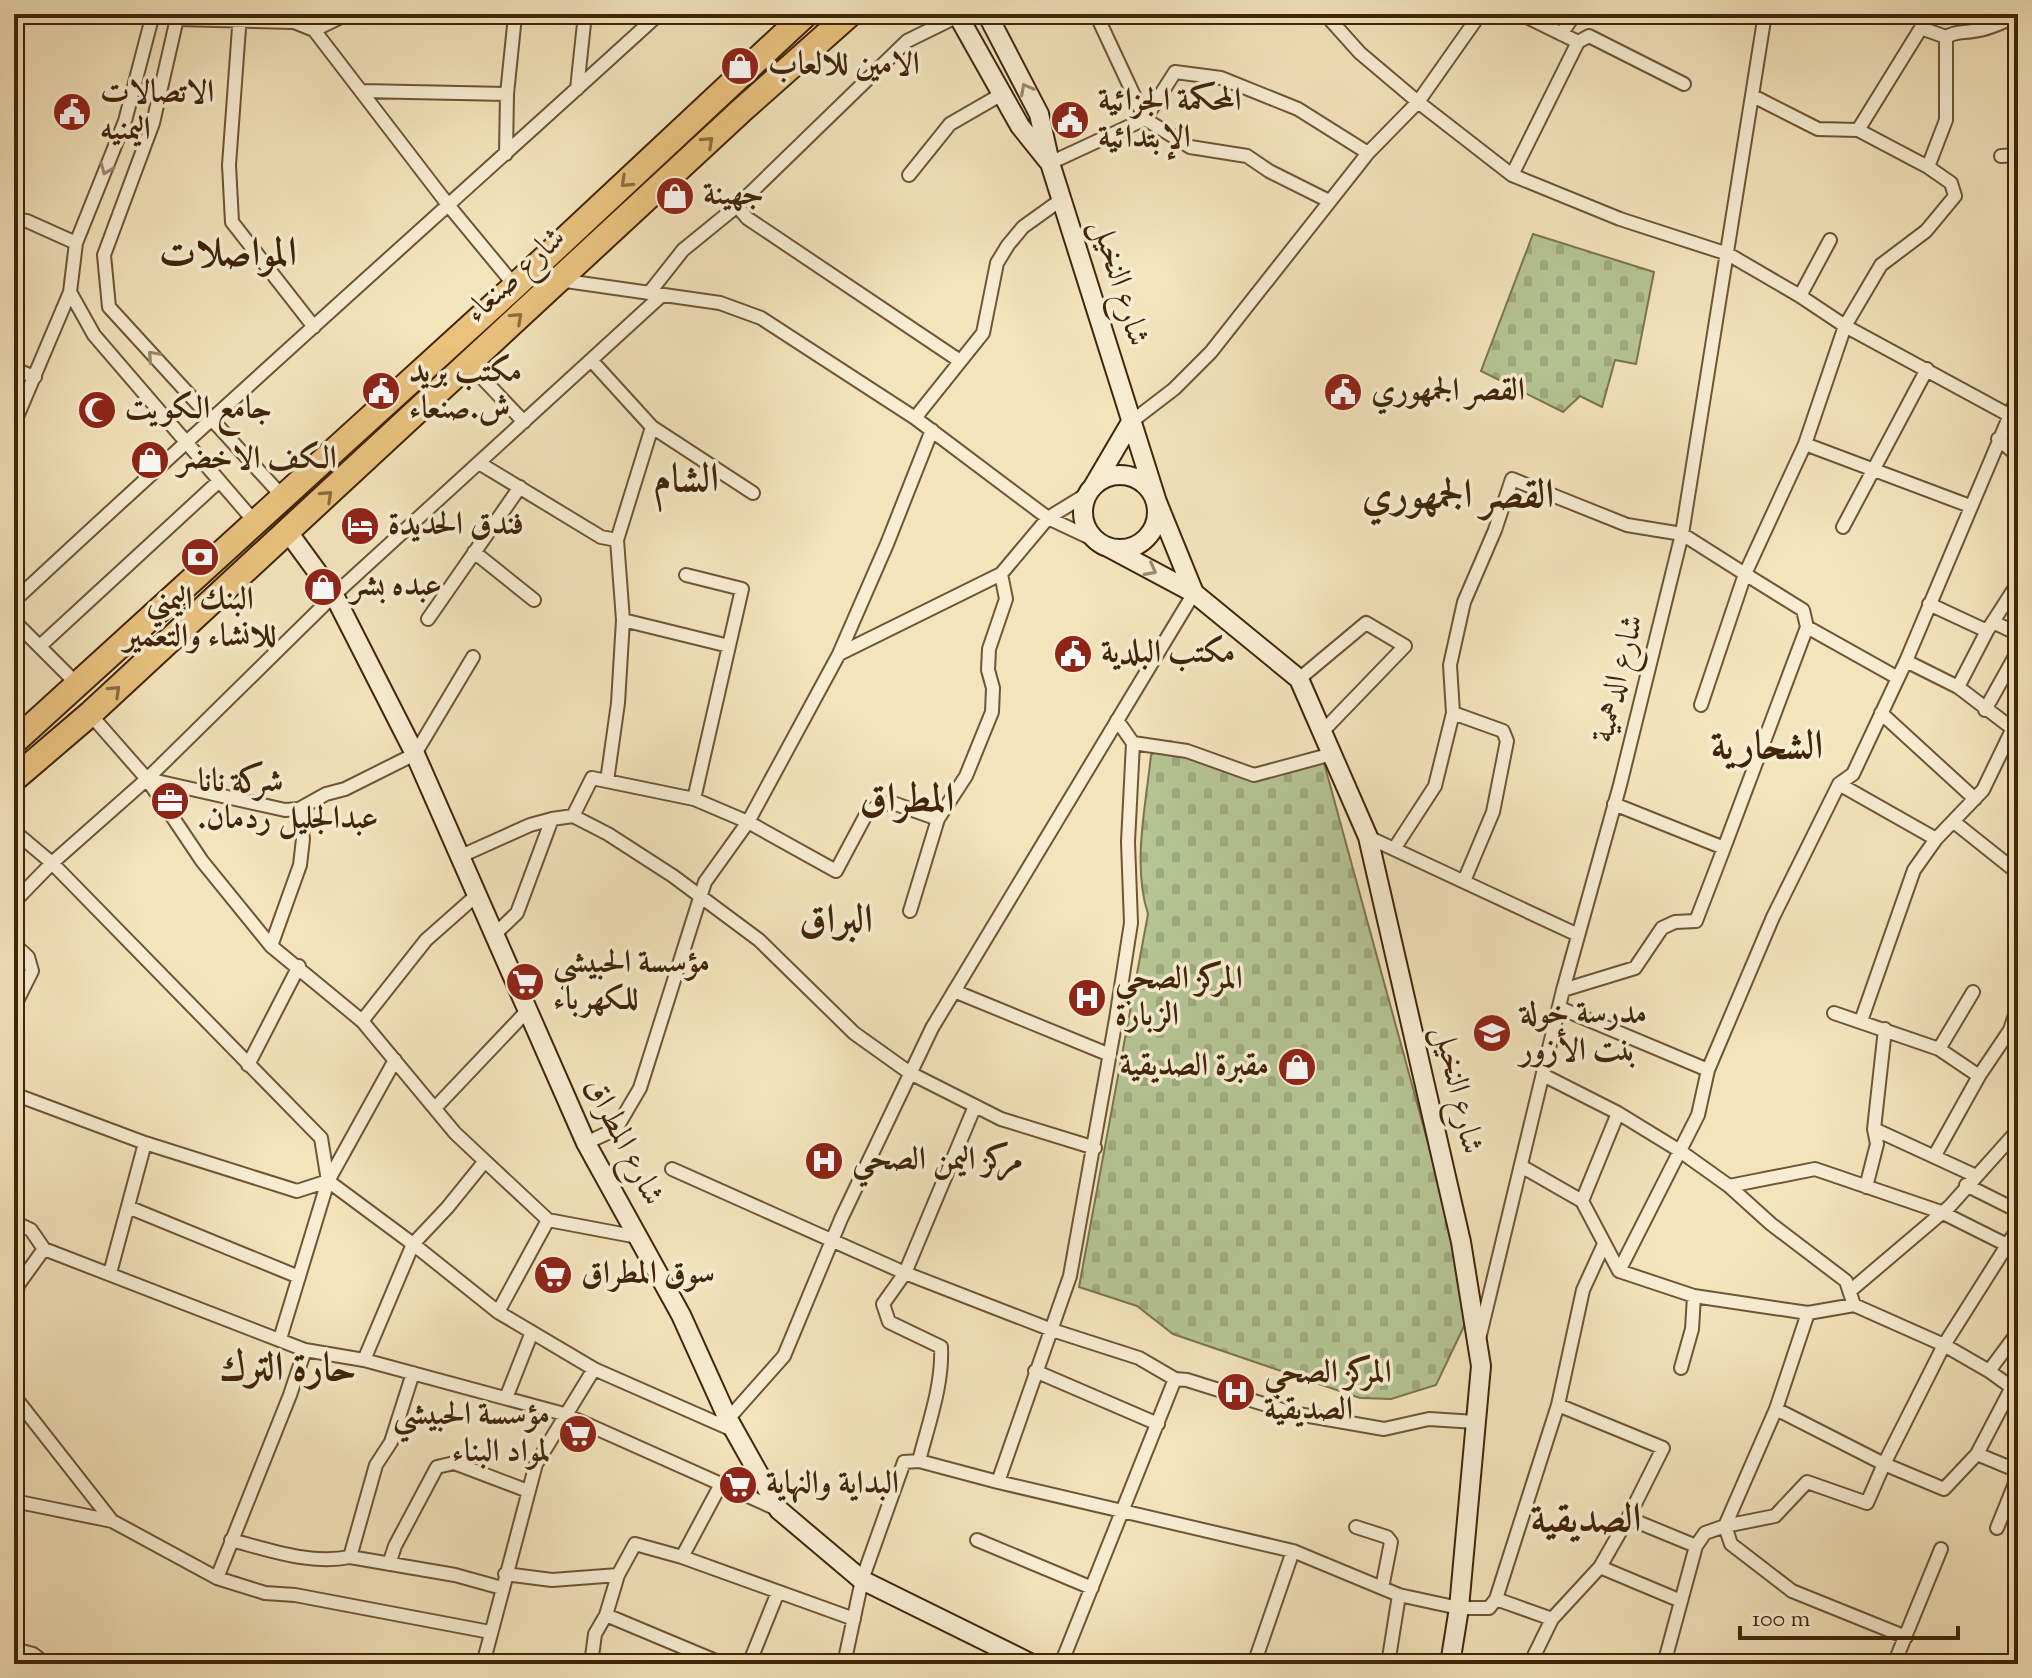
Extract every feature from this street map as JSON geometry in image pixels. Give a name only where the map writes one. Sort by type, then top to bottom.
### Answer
[{"type":"highway","name":"شارع صنعاء","points":[[14,742],[515,286],[806,14]]},
{"type":"highway","name":"شارع صنعاء","points":[[14,779],[90,714],[743,109],[850,14]]},
{"type":"highway","points":[[766,51],[764,63],[771,73],[783,74]]},
{"type":"highway","points":[[728,86],[741,91],[745,100],[743,109]]},
{"type":"street","points":[[14,424],[70,292],[76,243],[125,121],[153,14]]},
{"type":"street","points":[[314,30],[347,14]]},
{"type":"street","points":[[463,14],[515,16],[507,94],[506,154]]},
{"type":"street","points":[[577,89],[585,14]]},
{"type":"street","points":[[14,601],[185,441],[659,14]]},
{"type":"street","name":"شارع النخيل","points":[[987,14],[1039,114],[1050,163],[1131,422],[1157,502],[1194,593]]},
{"type":"street","points":[[1096,14],[1145,119],[1190,147],[1247,156],[1269,171],[1329,201]]},
{"type":"street","points":[[1325,14],[1360,53],[1512,175],[1620,219],[1728,254],[1845,326],[2013,418]]},
{"type":"street","points":[[1102,544],[1089,531],[1083,507],[1131,422],[1174,389],[1211,352],[1368,153],[1418,102],[1480,14]]},
{"type":"street","points":[[1521,14],[1578,42]]},
{"type":"street","points":[[1561,34],[1575,14]]},
{"type":"street","name":"شارع الدهمية","points":[[1477,1346],[1563,990],[1682,534],[1765,14]]},
{"type":"street","points":[[1858,130],[1921,28],[1924,14]]},
{"type":"street","points":[[14,902],[52,863],[147,779],[334,595],[591,360],[655,294],[683,250],[737,206],[907,41],[958,15]]},
{"type":"street","name":"شارع النخيل","points":[[958,15],[1020,126],[1050,163]]},
{"type":"street","points":[[1921,28],[1946,37],[1957,31],[1975,32],[2003,24],[2018,15]]},
{"type":"street","points":[[282,496],[109,307],[104,255],[153,123],[178,16],[294,18],[314,30],[449,206],[515,286]]},
{"type":"street","points":[[240,17],[229,165],[232,222],[314,327]]},
{"type":"street","points":[[1512,175],[1578,42],[1589,36],[1684,84]]},
{"type":"street","points":[[1928,167],[1946,120],[1946,37]]},
{"type":"street","points":[[1050,163],[1145,119],[1175,72],[1221,78],[1298,109],[1368,153]]},
{"type":"street","points":[[362,91],[507,94]]},
{"type":"street","points":[[909,175],[950,124],[1002,94]]},
{"type":"street","points":[[1701,705],[1745,574],[1805,444],[1845,326],[1881,265],[1926,231],[1955,196],[1951,183],[1928,167],[1858,130],[1818,129],[1753,96]]},
{"type":"street","points":[[2001,156],[2018,155]]},
{"type":"street","points":[[915,418],[983,333],[997,263],[1008,245],[1023,227],[1062,199]]},
{"type":"street","points":[[737,206],[747,218],[960,361]]},
{"type":"street","points":[[14,220],[27,221],[76,243]]},
{"type":"street","points":[[1800,296],[1830,240]]},
{"type":"street","points":[[559,280],[720,303],[761,318],[915,418],[1048,518],[1102,544],[1119,549],[1141,543],[1155,525],[1157,502],[1151,490],[1141,480],[1129,475],[1103,479],[1048,518],[1001,574],[839,654]]},
{"type":"street","points":[[70,292],[94,335],[254,521]]},
{"type":"street","points":[[591,360],[652,427],[753,493]]},
{"type":"street","points":[[469,364],[524,422]]},
{"type":"street","points":[[14,369],[35,377]]},
{"type":"street","points":[[1843,527],[1927,369]]},
{"type":"street","points":[[1619,1271],[1698,1115],[1708,1070],[1773,917],[1839,784],[1853,774],[1906,661],[1998,439],[2013,418],[2018,396]]},
{"type":"street","points":[[607,781],[618,703],[623,620],[617,540],[652,427]]},
{"type":"street","points":[[586,1143],[616,1129],[640,1088],[705,882],[748,822],[839,654],[932,430]]},
{"type":"street","points":[[1998,439],[2018,456]]},
{"type":"street","points":[[1805,444],[1970,506]]},
{"type":"street","points":[[479,463],[601,537],[617,540]]},
{"type":"street","points":[[1394,849],[1435,786],[1453,713],[1450,665],[1464,602],[1495,530],[1512,479],[1627,525],[1682,534],[1803,610],[1807,627],[1696,921],[1675,922],[1662,928],[1635,968],[1563,990]]},
{"type":"street","points":[[40,646],[218,482]]},
{"type":"street","points":[[428,619],[520,487]]},
{"type":"street","name":"شارع المطراق","points":[[288,532],[334,595],[415,754],[586,1143],[681,1315],[732,1425],[779,1510],[862,1580],[1032,1664]]},
{"type":"street","name":"شارع النخيل","points":[[1102,544],[1194,593],[1299,679],[1368,837],[1461,1242],[1481,1366],[1459,1608],[1450,1664]]},
{"type":"street","points":[[474,552],[534,600]]},
{"type":"street","points":[[910,911],[938,819],[966,776],[992,712],[993,688],[988,660],[1006,599],[1001,574]]},
{"type":"street","points":[[686,575],[742,589],[694,799]]},
{"type":"street","points":[[1958,687],[2018,583]]},
{"type":"street","points":[[14,831],[52,863],[321,1138],[328,1181],[498,1312],[594,1369],[732,1425],[784,1356],[831,1242],[932,1028],[1194,593]]},
{"type":"street","points":[[1929,604],[2018,634]]},
{"type":"street","points":[[623,620],[729,646]]},
{"type":"street","points":[[14,621],[76,683]]},
{"type":"street","points":[[1299,679],[1366,623],[1405,646],[1322,732]]},
{"type":"street","points":[[1807,627],[1898,678]]},
{"type":"street","points":[[1985,710],[2018,651]]},
{"type":"street","points":[[147,779],[285,810],[299,809],[415,754],[473,657]]},
{"type":"street","points":[[1861,1021],[1914,870],[1936,839],[1983,790],[2015,732],[1958,687],[1906,661]]},
{"type":"street","points":[[1453,713],[1503,731],[1507,741],[1493,812],[1464,881]]},
{"type":"street","points":[[1881,713],[1975,799]]},
{"type":"street","points":[[90,714],[147,779],[202,861],[271,946],[362,1021],[455,1133],[548,1220],[638,1237]]},
{"type":"street","points":[[998,1482],[1070,1276],[1095,1148],[1131,923],[1128,842],[1133,743],[1117,720]]},
{"type":"street","points":[[1133,743],[1187,751],[1254,775],[1332,754]]},
{"type":"street","points":[[573,816],[592,778],[694,799],[748,822],[836,871],[868,811],[890,802],[938,819]]},
{"type":"street","points":[[1839,784],[1936,839]]},
{"type":"street","points":[[1614,804],[1724,848]]},
{"type":"street","points":[[271,946],[300,865],[303,839],[299,809]]},
{"type":"street","points":[[461,856],[530,825],[573,816],[608,834],[673,876],[759,940],[854,1033],[910,1073],[1001,1119],[1095,1148]]},
{"type":"street","points":[[495,934],[517,913],[552,819]]},
{"type":"street","points":[[1954,822],[2018,873]]},
{"type":"street","points":[[1368,837],[1578,935]]},
{"type":"street","points":[[362,1021],[426,940],[478,894]]},
{"type":"street","points":[[14,944],[28,957],[32,971],[14,1007]]},
{"type":"street","points":[[248,1065],[299,966]]},
{"type":"street","points":[[954,991],[1110,1055]]},
{"type":"street","points":[[1939,1049],[1973,992]]},
{"type":"street","points":[[1935,1155],[1979,1076],[2014,1033],[2018,1006]]},
{"type":"street","points":[[1560,1008],[1708,1070]]},
{"type":"street","points":[[435,1108],[528,1010]]},
{"type":"street","points":[[1834,1013],[1939,1049],[1979,1076]]},
{"type":"street","points":[[1866,1187],[1877,1144],[1874,1129],[1885,1029]]},
{"type":"street","points":[[280,1339],[328,1181],[395,1060]]},
{"type":"street","points":[[1543,1075],[1618,1113],[1729,1186],[1771,1224],[1846,1281],[1854,1305]]},
{"type":"street","points":[[14,1094],[145,1143],[297,1191],[328,1181]]},
{"type":"street","points":[[919,1461],[933,1408],[942,1360],[941,1347],[889,1322],[883,1304],[905,1273],[975,1106]]},
{"type":"street","points":[[1582,1201],[1618,1113]]},
{"type":"street","points":[[1874,1129],[1935,1155],[2018,1211]]},
{"type":"street","points":[[1850,1291],[1941,1212],[2018,1130]]},
{"type":"street","points":[[110,1273],[145,1143]]},
{"type":"street","points":[[364,1360],[413,1244],[485,1161]]},
{"type":"street","points":[[1521,1166],[1582,1201],[1619,1271],[1694,1296],[1808,1313],[1854,1305],[1944,1345],[2015,1390],[1977,1454],[1944,1489],[1884,1464],[1776,1409]]},
{"type":"street","points":[[672,1169],[905,1273],[1052,1330],[1139,1358],[1175,1379],[1292,1413],[1384,1429],[1429,1419],[1476,1422]]},
{"type":"street","points":[[1729,1186],[1815,1169],[1941,1212],[2007,1245]]},
{"type":"street","points":[[128,1207],[299,1277]]},
{"type":"street","points":[[498,1312],[548,1220]]},
{"type":"street","points":[[14,1222],[31,1230],[44,1249],[305,1350],[364,1360],[564,1414],[779,1510]]},
{"type":"street","points":[[1664,1664],[1696,1546],[1705,1533],[1775,1516],[1807,1482],[1867,1503],[1944,1345],[2018,1228]]},
{"type":"street","points":[[844,1664],[862,1580],[904,1462],[919,1461],[1293,1551],[1399,1595],[1459,1608],[1489,1608],[1496,1599],[1558,1405],[1583,1290],[1604,1244]]},
{"type":"street","points":[[14,1311],[16,1284],[44,1249]]},
{"type":"street","points":[[1681,1368],[1692,1329],[1694,1296]]},
{"type":"street","points":[[1808,1313],[1776,1409],[1725,1526],[1731,1544],[1792,1591],[1906,1637]]},
{"type":"street","points":[[506,1398],[532,1332]]},
{"type":"street","points":[[1989,1371],[2018,1332]]},
{"type":"street","points":[[217,1578],[305,1350]]},
{"type":"street","points":[[483,1664],[536,1464],[594,1369]]},
{"type":"street","points":[[1035,1371],[1158,1424]]},
{"type":"street","points":[[350,1557],[376,1465],[391,1442],[413,1373]]},
{"type":"street","points":[[1061,1664],[1175,1379]]},
{"type":"street","points":[[14,1396],[112,1521]]},
{"type":"street","points":[[1530,1664],[1552,1619],[1600,1567],[1663,1448],[1558,1405]]},
{"type":"street","points":[[1977,1454],[2018,1474],[1997,1528]]},
{"type":"street","points":[[389,1564],[395,1546],[437,1467],[454,1463],[528,1491]]},
{"type":"street","points":[[682,1557],[721,1484]]},
{"type":"street","points":[[14,1501],[112,1521],[217,1578],[265,1593],[295,1595],[490,1632]]},
{"type":"street","points":[[1628,1518],[1696,1546]]},
{"type":"street","points":[[1356,1527],[1387,1537],[1391,1542],[1382,1588]]},
{"type":"street","points":[[231,1540],[296,1557],[334,1560],[350,1557],[455,1575],[502,1588]]},
{"type":"street","points":[[977,1540],[1092,1588]]},
{"type":"street","points":[[591,1664],[595,1634],[606,1615],[618,1575],[635,1544],[682,1557],[854,1619]]},
{"type":"street","points":[[1894,1664],[1941,1549]]},
{"type":"street","points":[[1254,1664],[1293,1551]]},
{"type":"street","points":[[1600,1567],[1681,1601]]},
{"type":"street","points":[[505,1574],[552,1580],[618,1575]]},
{"type":"street","points":[[749,1664],[778,1592]]},
{"type":"street","points":[[1388,1664],[1399,1595]]},
{"type":"street","points":[[1496,1599],[1552,1619]]},
{"type":"street","points":[[606,1615],[723,1664]]},
{"type":"street","points":[[14,1649],[33,1654],[46,1664]]},
{"type":"green space","points":[[1533,234],[1654,272],[1636,364],[1615,360],[1602,407],[1580,396],[1563,412],[1481,371]]},
{"type":"green space","points":[[1170,741],[1252,774],[1324,763],[1457,1249],[1466,1322],[1436,1385],[1391,1399],[1360,1398],[1173,1334],[1137,1306],[1079,1287],[1148,914],[1143,895],[1141,855],[1151,755]]},
{"type":"place","name":"الامين للالعاب","points":[[740,66]]},
{"type":"place","name":"الاتصالات اليمنيه","points":[[72,112]]},
{"type":"place","name":"المحكمة الجزائية الإبتدائية","points":[[1070,120]]},
{"type":"place","name":"جهينة","points":[[675,196]]},
{"type":"place","name":"مكتب بريد ش.صنعاء","points":[[381,391]]},
{"type":"place","name":"القصر الجمهوري","points":[[1343,392]]},
{"type":"place","name":"جامع الكويت","points":[[97,410]]},
{"type":"place","name":"الكف الاخضر","points":[[150,460]]},
{"type":"place","name":"فندق الحديدة","points":[[360,526]]},
{"type":"place","name":"البنك اليمني للانشاء والتعمير","points":[[200,557]]},
{"type":"place","name":"عبده بشر","points":[[323,587]]},
{"type":"place","name":"مكتب البلدية","points":[[1073,654]]},
{"type":"place","name":"شركة نانا .عبدالجليل ردمان","points":[[170,801]]},
{"type":"place","name":"مؤسسة الحبيشي للكهرباء","points":[[525,982]]},
{"type":"place","name":"المركز الصحي الزبارة","points":[[1087,998]]},
{"type":"place","name":"مدرسة خولة بنت الأزور","points":[[1492,1033]]},
{"type":"place","name":"مقبرة الصديقية","points":[[1297,1067]]},
{"type":"place","name":"مركز اليمن الصحي","points":[[824,1161]]},
{"type":"place","name":"سوق المطراق","points":[[553,1275]]},
{"type":"place","name":"المركز الصحي الصديقية","points":[[1236,1392]]},
{"type":"place","name":"مؤسسة الحبيشي لمواد البناء","points":[[578,1434]]},
{"type":"place","name":"البداية والنهاية","points":[[738,1485]]},
{"type":"district","name":"المواصلات","points":[[228,255]]},
{"type":"district","name":"الشام","points":[[686,481]]},
{"type":"district","name":"القصر الجمهوري","points":[[1458,497]]},
{"type":"district","name":"الشحارية","points":[[1767,748]]},
{"type":"district","name":"المطراق","points":[[907,801]]},
{"type":"district","name":"البراق","points":[[836,922]]},
{"type":"district","name":"حارة الترك","points":[[288,1370]]},
{"type":"district","name":"الصديقية","points":[[1586,1521]]}]
